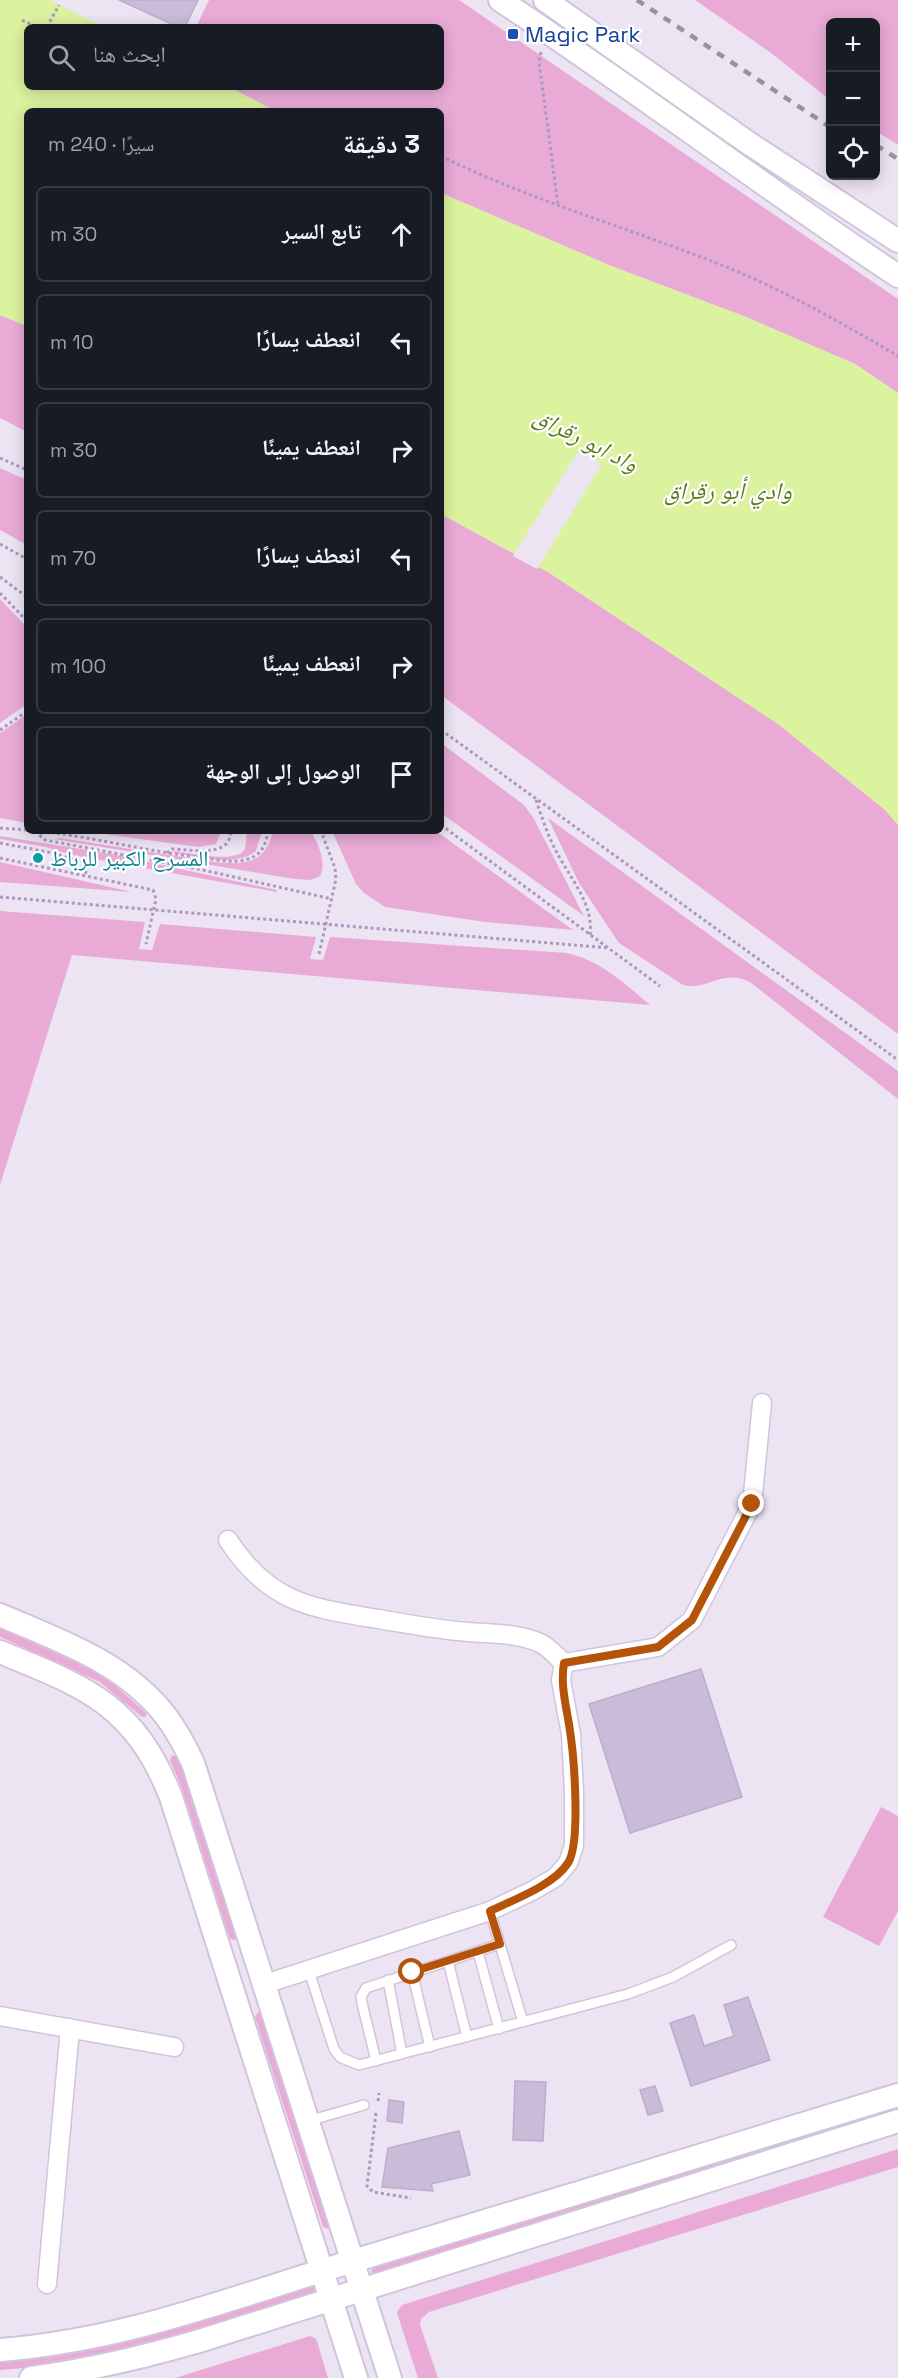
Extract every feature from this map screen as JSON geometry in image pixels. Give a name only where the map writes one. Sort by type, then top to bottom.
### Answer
[{"type":"street","points":[[500,0],[898,276]]},
{"type":"street","points":[[545,0],[747,142],[898,241]]},
{"type":"street","points":[[564,1663],[658,1647],[692,1620],[752,1504],[762,1403]]},
{"type":"street","points":[[228,1540],[239,1557],[260,1578],[284,1596],[302,1604],[321,1610],[431,1628],[506,1634],[542,1643],[564,1663]]},
{"type":"street","points":[[0,1615],[96,1657],[121,1673],[144,1692],[176,1730],[194,1763],[390,2378]]},
{"type":"street","points":[[0,1652],[87,1690],[111,1707],[149,1750],[161,1773],[171,1797],[356,2378]]},
{"type":"street","points":[[265,1984],[490,1911],[555,1877],[568,1863],[574,1846],[571,1734],[561,1680],[564,1663]]},
{"type":"street","points":[[149,1750],[176,1730]]},
{"type":"street","points":[[0,2016],[174,2047]]},
{"type":"street","points":[[47,2284],[70,2028]]},
{"type":"street","points":[[0,2350],[73,2342],[160,2322],[322,2270],[898,2095]]},
{"type":"street","points":[[31,2378],[137,2359],[332,2300],[898,2121]]},
{"type":"lane","points":[[490,1911],[523,2022]]},
{"type":"lane","points":[[376,2061],[361,1997],[366,1988],[500,1944]]},
{"type":"lane","points":[[309,1971],[334,2049],[340,2057],[359,2065],[499,2029],[650,1986],[703,1962],[731,1945]]},
{"type":"lane","points":[[478,1952],[499,2029]]},
{"type":"lane","points":[[448,1961],[467,2037]]},
{"type":"lane","points":[[412,1972],[430,2047]]},
{"type":"lane","points":[[388,1980],[402,2054]]},
{"type":"lane","points":[[308,2121],[364,2105]]},
{"type":"path","points":[[48,24],[59,4]]},
{"type":"path","points":[[22,20],[31,24]]},
{"type":"path","points":[[542,47],[538,62],[558,205]]},
{"type":"path","points":[[444,157],[558,205],[749,277],[822,311],[898,356]]},
{"type":"path","points":[[0,458],[24,469]]},
{"type":"path","points":[[0,544],[24,557]]},
{"type":"path","points":[[0,577],[24,595]]},
{"type":"path","points":[[0,594],[24,618]]},
{"type":"path","points":[[0,730],[24,713]]},
{"type":"path","points":[[444,732],[898,1060]]},
{"type":"path","points":[[536,800],[556,851],[589,910],[592,924],[590,935]]},
{"type":"path","points":[[444,827],[660,986]]},
{"type":"path","points":[[0,828],[24,830]]},
{"type":"path","points":[[40,834],[45,840],[203,870],[332,899]]},
{"type":"path","points":[[55,834],[167,853],[242,861],[255,856],[262,850],[267,834]]},
{"type":"path","points":[[167,853],[172,849],[218,850],[228,844],[230,834]]},
{"type":"path","points":[[319,954],[336,874],[322,834]]},
{"type":"path","points":[[0,843],[48,852],[86,863],[86,876]]},
{"type":"path","points":[[0,858],[153,890],[156,894],[146,944]]},
{"type":"path","points":[[0,897],[609,948]]},
{"type":"path","points":[[379,2093],[367,2186],[373,2192],[411,2198]]},
{"type":"shaded area","points":[[209,0],[459,0],[898,299],[898,393],[855,364],[746,317],[611,266],[444,194],[444,108],[269,108],[235,90],[444,90],[444,24],[197,24]]},
{"type":"shaded area","points":[[695,0],[898,0],[898,145],[880,134],[880,18],[826,18],[826,97],[771,53]]},
{"type":"shaded area","points":[[0,315],[24,325],[24,430],[0,418]]},
{"type":"shaded area","points":[[0,468],[24,479],[24,543],[0,530]]},
{"type":"shaded area","points":[[444,516],[548,572],[778,724],[884,809],[898,825],[898,1034],[444,697]]},
{"type":"shaded area","points":[[0,599],[24,624],[24,706],[0,723]]},
{"type":"shaded area","points":[[24,716],[24,822],[0,818],[0,733]]},
{"type":"shaded area","points":[[444,745],[524,805],[534,819],[584,916],[444,815]]},
{"type":"shaded area","points":[[548,818],[898,1071],[898,1099],[750,982],[732,977],[700,985],[683,985],[619,943],[579,883]]},
{"type":"shaded area","points":[[105,834],[220,834],[216,844],[198,847]]},
{"type":"shaded area","points":[[247,834],[261,834],[256,851],[238,859],[216,860],[174,853],[174,851],[223,857],[233,856],[245,849]]},
{"type":"shaded area","points":[[272,834],[312,834],[322,859],[320,876],[311,880],[295,879],[54,839],[236,863],[259,856]]},
{"type":"shaded area","points":[[333,834],[440,834],[573,930],[485,922],[385,907],[364,893],[356,884]]},
{"type":"shaded area","points":[[0,836],[112,854],[277,890],[277,892],[72,855],[45,847],[0,839]]},
{"type":"shaded area","points":[[0,862],[18,866],[132,892],[0,882]]},
{"type":"shaded area","points":[[0,911],[145,922],[139,949],[152,950],[160,924],[316,937],[310,959],[323,960],[330,937],[567,953],[601,967],[650,1005],[72,955],[0,1185]]},
{"type":"shaded area","points":[[0,1628],[89,1668],[116,1686],[146,1713],[146,1717],[142,1717],[100,1682],[0,1637]]},
{"type":"shaded area","points":[[172,1755],[178,1757],[237,1936],[235,1940],[230,1939],[181,1786],[170,1760]]},
{"type":"shaded area","points":[[881,1807],[898,1816],[898,1911],[879,1946],[823,1917]]},
{"type":"shaded area","points":[[258,2012],[262,2014],[329,2229],[323,2227],[255,2017]]},
{"type":"shaded area","points":[[898,2105],[898,2110],[375,2274],[371,2272],[373,2267]]},
{"type":"shaded area","points":[[898,2149],[898,2167],[429,2312],[421,2319],[420,2325],[438,2378],[418,2378],[397,2312],[402,2305]]},
{"type":"shaded area","points":[[314,2286],[314,2293],[159,2341],[80,2360],[0,2370],[0,2362],[40,2358],[118,2344],[195,2323]]},
{"type":"shaded area","points":[[310,2336],[317,2341],[328,2378],[175,2378]]},
{"type":"water","points":[[0,0],[49,0],[98,24],[24,24],[24,90],[235,90],[269,108],[24,108],[24,325],[0,315]]},
{"type":"water","name":"وادي أبو رقراق","points":[[444,194],[611,266],[746,317],[855,364],[898,393],[898,825],[884,809],[778,724],[548,572],[444,516]]},
{"type":"pier","points":[[579,450],[602,464],[537,569],[513,556]]},
{"type":"building","points":[[119,0],[198,0],[186,24],[171,24]]},
{"type":"building","points":[[701,1669],[742,1797],[630,1833],[589,1704]]},
{"type":"building","points":[[748,1997],[770,2060],[691,2086],[670,2023],[694,2015],[704,2046],[734,2036],[724,2005]]},
{"type":"building","points":[[515,2081],[546,2082],[543,2141],[513,2140]]},
{"type":"building","points":[[655,2086],[663,2111],[648,2115],[640,2090]]},
{"type":"building","points":[[389,2100],[404,2102],[402,2123],[387,2121]]},
{"type":"building","points":[[459,2131],[470,2175],[431,2184],[433,2191],[382,2187],[388,2148]]},
{"type":"railway","points":[[637,0],[828,126]]},
{"type":"railway","points":[[880,148],[898,159]]},
{"type":"place","name":"Magic Park","points":[[513,34]]},
{"type":"place","name":"المسرح الكبير للرباط","points":[[38,858]]},
{"type":"route","points":[[412,1972],[500,1944],[490,1911],[534,1890],[555,1877],[568,1863],[574,1846],[574,1791],[571,1734],[561,1680],[564,1663],[658,1647],[692,1620],[752,1504]]},
{"type":"water label","name":"واد ابو رقراق","points":[[586,440]]}]
